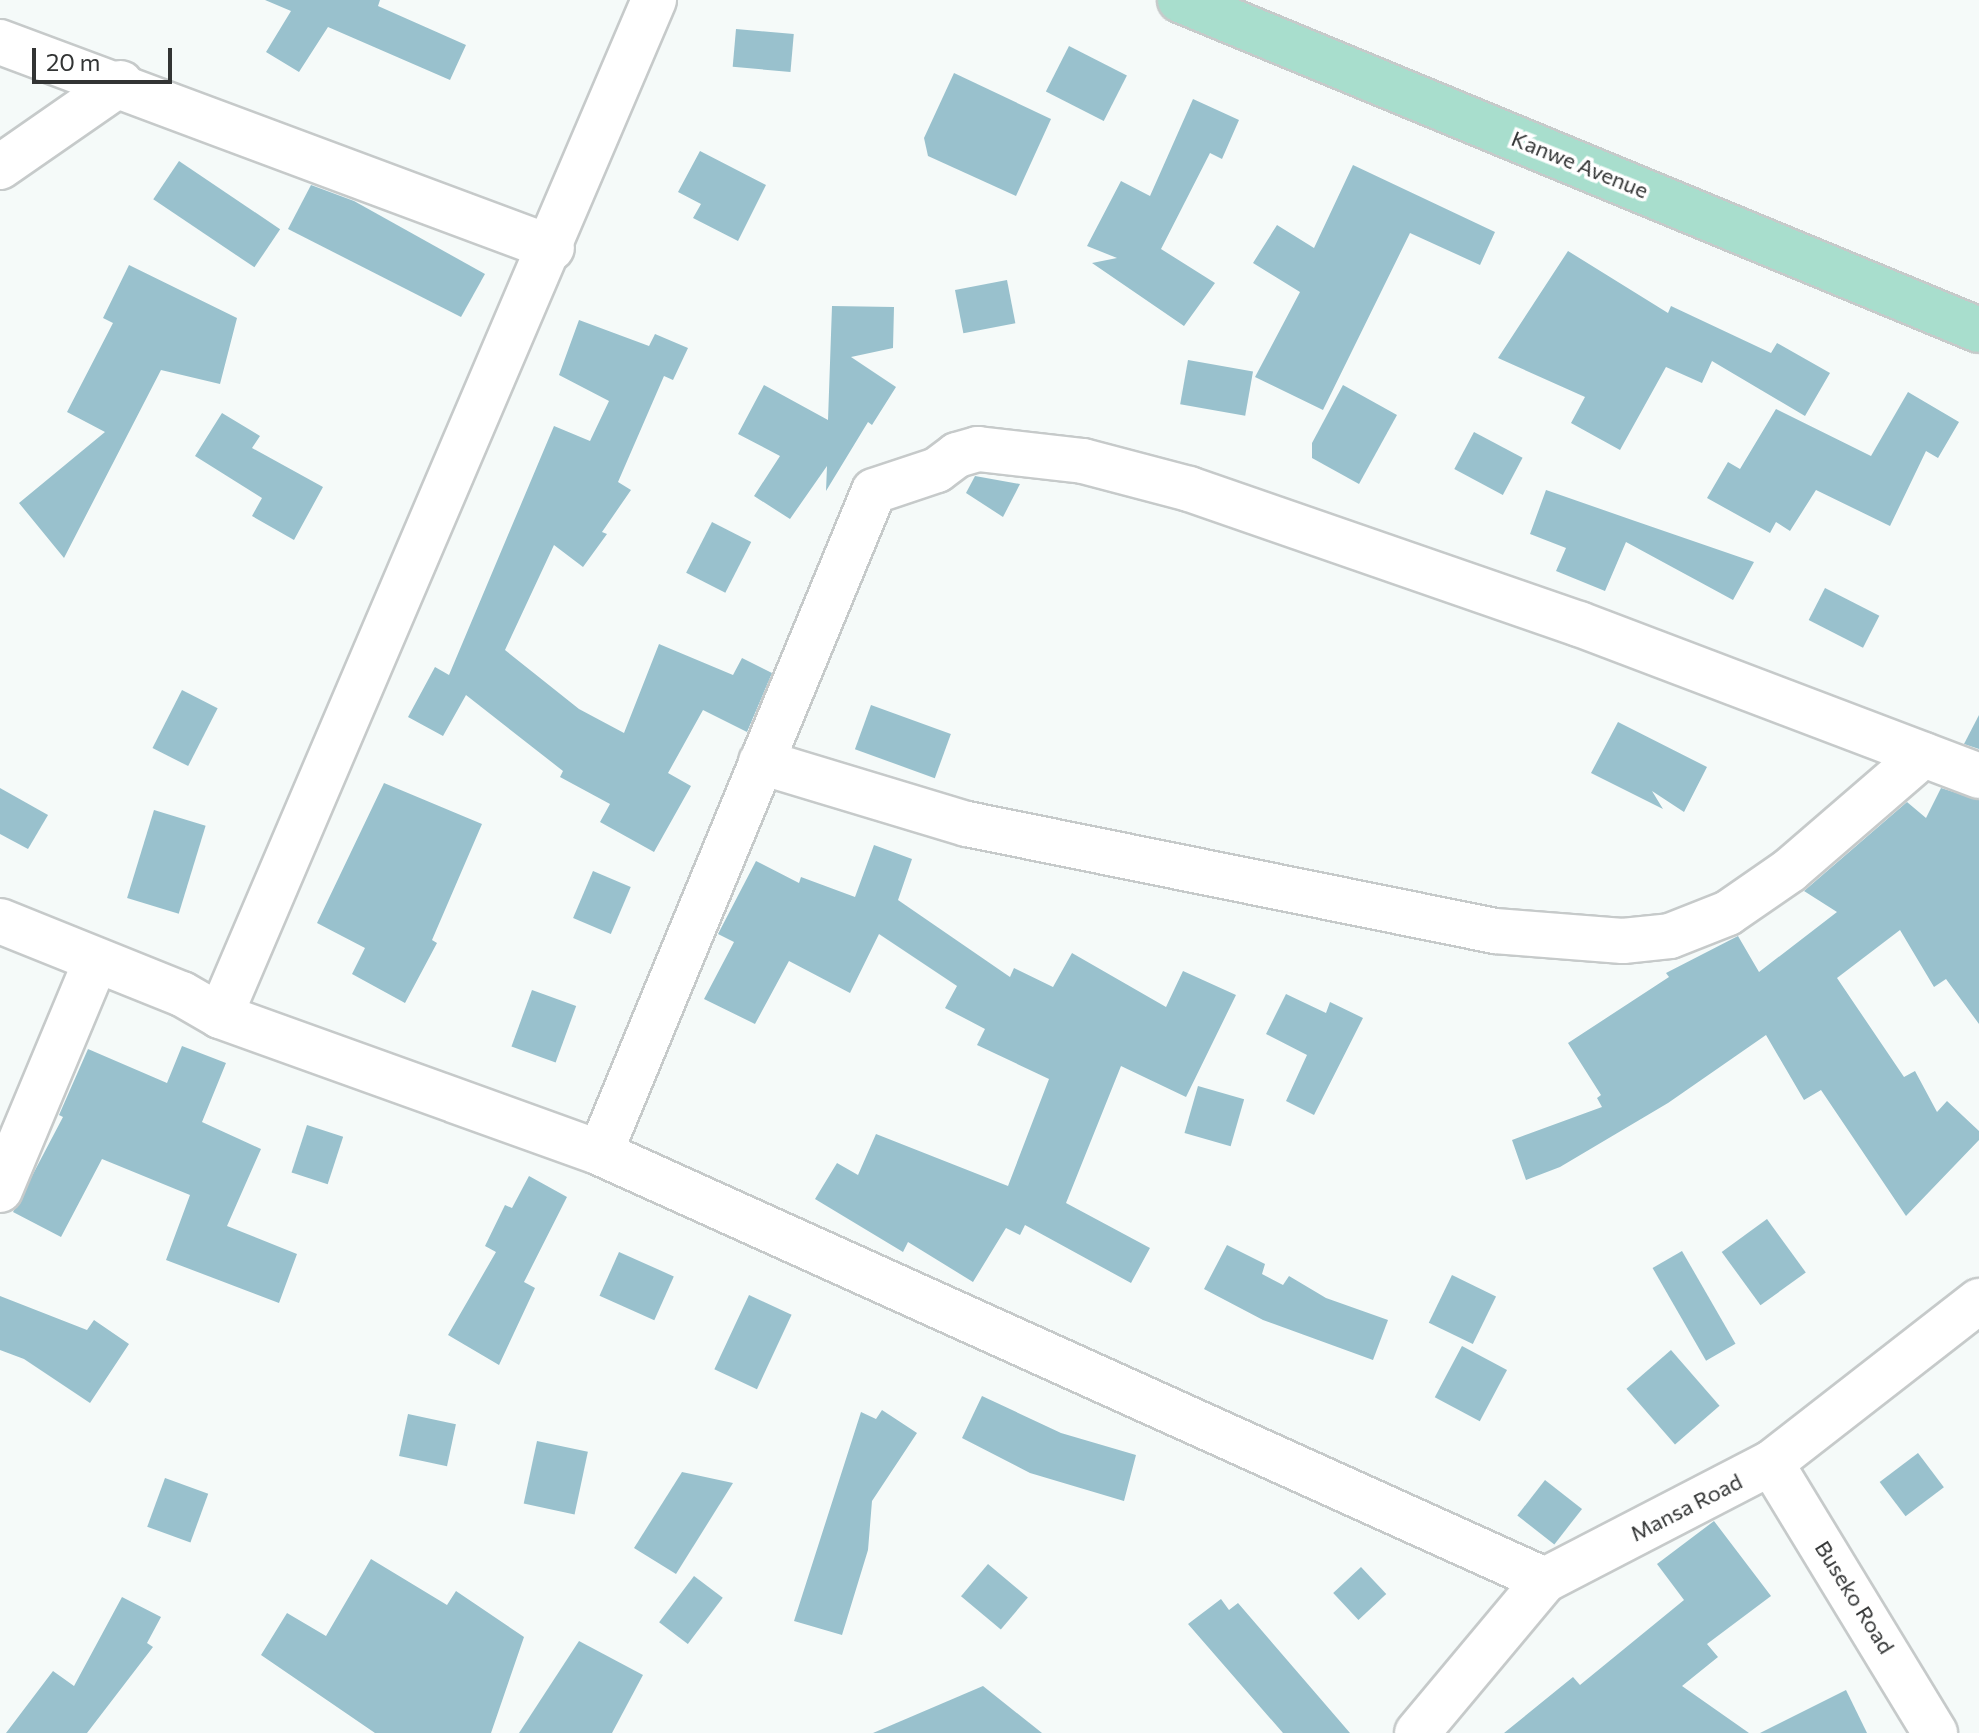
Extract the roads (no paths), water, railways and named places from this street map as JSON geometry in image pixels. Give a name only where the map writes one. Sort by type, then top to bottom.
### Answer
[{"type":"main road","name":"Kanwe Avenue","points":[[1180,0],[1979,330]]},
{"type":"street","points":[[220,1016],[552,248],[654,0]]},
{"type":"street","points":[[0,42],[121,83],[552,248]]},
{"type":"street","points":[[0,167],[121,83]]},
{"type":"street","points":[[600,1153],[874,491],[937,470],[957,455],[978,449],[1083,461],[1189,489],[1579,624],[1979,776]]},
{"type":"street","points":[[761,762],[967,824],[1495,931],[1623,941],[1670,936],[1728,913],[1790,870],[1923,755]]},
{"type":"street","points":[[0,921],[220,1016],[600,1153],[1545,1580]]},
{"type":"street","points":[[0,1190],[96,961]]},
{"type":"street","name":"Mansa Road","points":[[1417,1733],[1545,1580],[1771,1463],[1979,1301]]},
{"type":"street","name":"Buseko Road","points":[[1771,1463],[1935,1733]]}]
